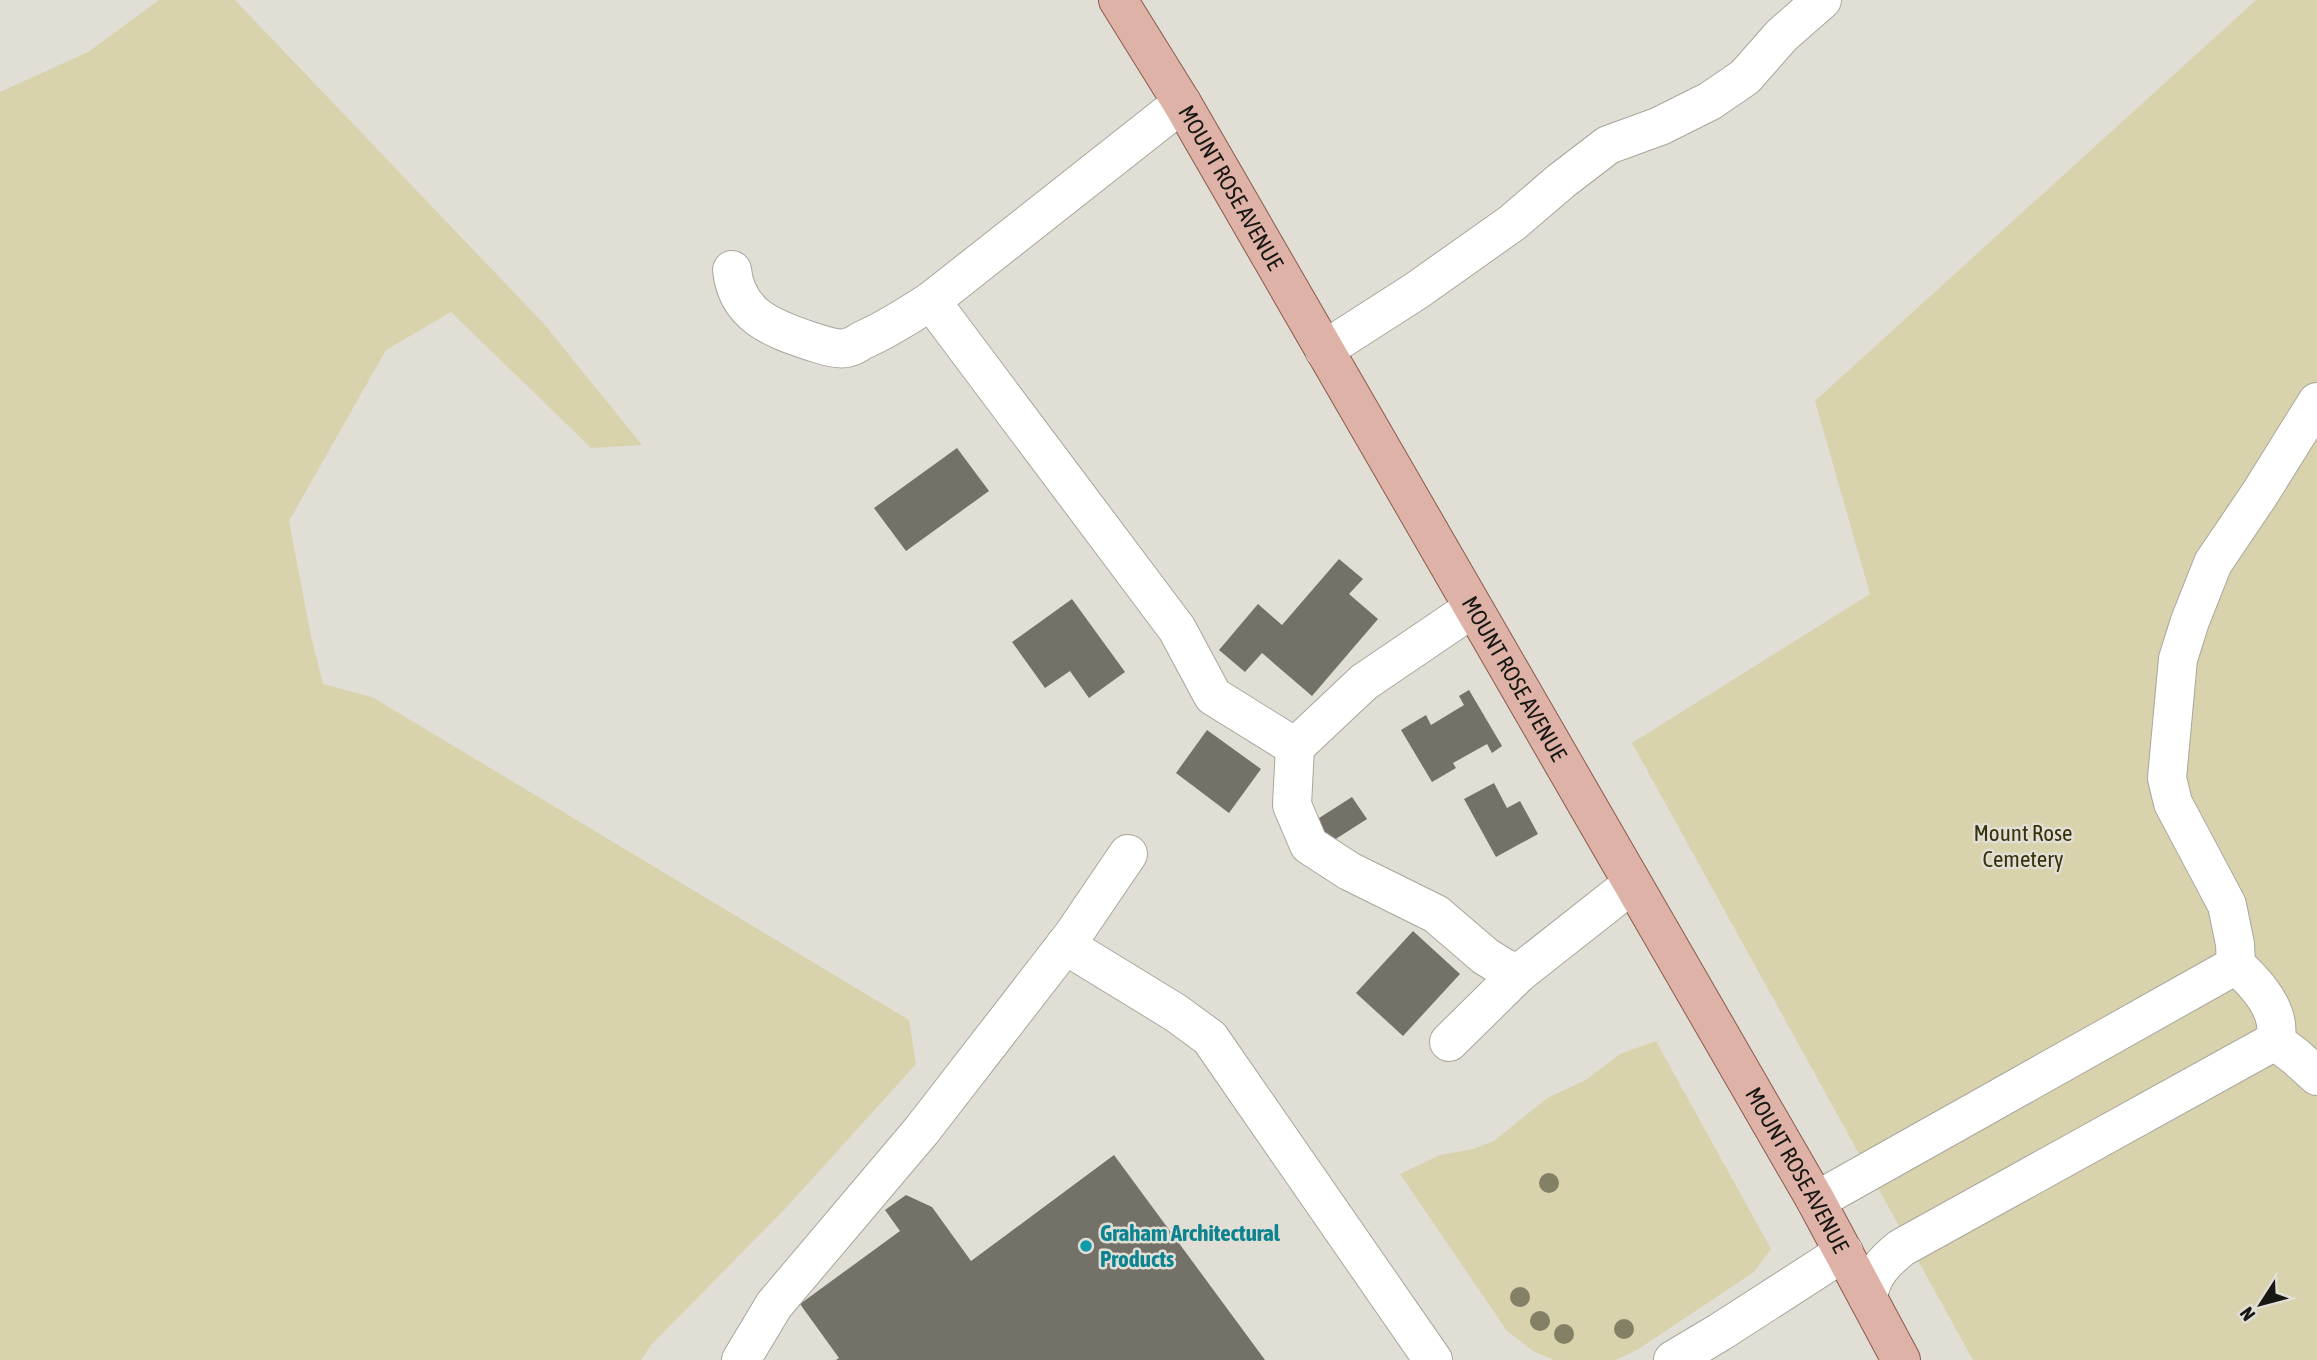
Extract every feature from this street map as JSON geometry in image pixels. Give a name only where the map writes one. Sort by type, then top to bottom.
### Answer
[{"type":"main road","name":"MOUNT ROSE AVENUE","points":[[1118,0],[1182,103],[1816,1201],[1901,1360]]},
{"type":"lane","points":[[1324,350],[1416,291],[1501,231],[1608,145],[1660,126],[1710,101],[1745,77],[1782,35],[1822,0]]},
{"type":"lane","points":[[732,270],[734,287],[743,301],[775,330],[821,345],[845,349],[887,330],[931,301],[1182,103]]},
{"type":"lane","points":[[931,301],[1177,629],[1213,696],[1295,747]]},
{"type":"lane","points":[[2275,1041],[2276,1028],[2270,1005],[2252,980],[2236,965],[2235,944],[2227,905],[2174,803],[2167,778],[2178,659],[2213,563],[2317,402]]},
{"type":"lane","points":[[2271,475],[2317,458]]},
{"type":"lane","points":[[1473,608],[1364,682],[1295,747],[1292,805],[1309,845],[1349,871],[1436,914],[1485,956],[1504,968],[1519,973]]},
{"type":"lane","points":[[741,1360],[775,1305],[922,1130],[1065,945],[1128,854]]},
{"type":"lane","points":[[1449,1042],[1519,973],[1632,884]]},
{"type":"lane","points":[[1065,945],[1176,1013],[1210,1038],[1433,1360]]},
{"type":"lane","points":[[1816,1201],[2236,965]]},
{"type":"lane","points":[[2275,1041],[2317,1076]]},
{"type":"lane","points":[[1868,1298],[1870,1284],[1879,1268],[1901,1248],[2275,1041]]},
{"type":"lane","points":[[1673,1360],[1844,1252]]},
{"type":"green space","points":[[159,0],[235,0],[544,324],[642,445],[591,448],[451,312],[386,350],[289,521],[323,684],[372,697],[909,1020],[916,1064],[785,1209],[651,1345],[641,1360],[0,1360],[0,92],[88,52]]},
{"type":"green space","name":"Mount Rose Cemetery","points":[[2256,0],[2317,0],[2317,1360],[1973,1360],[1632,743],[1870,594],[1815,401]]},
{"type":"green space","points":[[1656,1041],[1771,1249],[1754,1272],[1637,1350],[1616,1360],[1554,1360],[1533,1351],[1507,1331],[1400,1174],[1440,1155],[1473,1149],[1494,1141],[1547,1098],[1586,1080],[1620,1054]]},
{"type":"building","points":[[957,448],[989,491],[906,551],[874,508]]},
{"type":"building","points":[[1339,559],[1363,579],[1349,594],[1378,619],[1312,696],[1262,653],[1245,672],[1219,650],[1258,604],[1282,625]]},
{"type":"building","points":[[1072,599],[1125,672],[1089,698],[1070,671],[1045,688],[1012,642]]},
{"type":"building","points":[[1469,690],[1502,746],[1492,753],[1487,744],[1453,763],[1456,768],[1432,782],[1401,730],[1426,715],[1431,725],[1464,705],[1459,696]]},
{"type":"building","points":[[1207,730],[1261,769],[1229,813],[1176,773]]},
{"type":"building","points":[[1494,783],[1507,808],[1520,801],[1538,834],[1496,857],[1464,799]]},
{"type":"building","points":[[1352,797],[1367,819],[1331,842],[1316,820]]},
{"type":"building","points":[[1413,931],[1460,974],[1403,1036],[1356,993]]},
{"type":"building","name":"Graham Architectural Products","points":[[1114,1155],[1265,1360],[836,1360],[839,1358],[800,1304],[900,1231],[885,1210],[906,1195],[932,1207],[971,1261]]},
{"type":"place","name":"Graham Architectural Products","points":[[1086,1246]]}]
